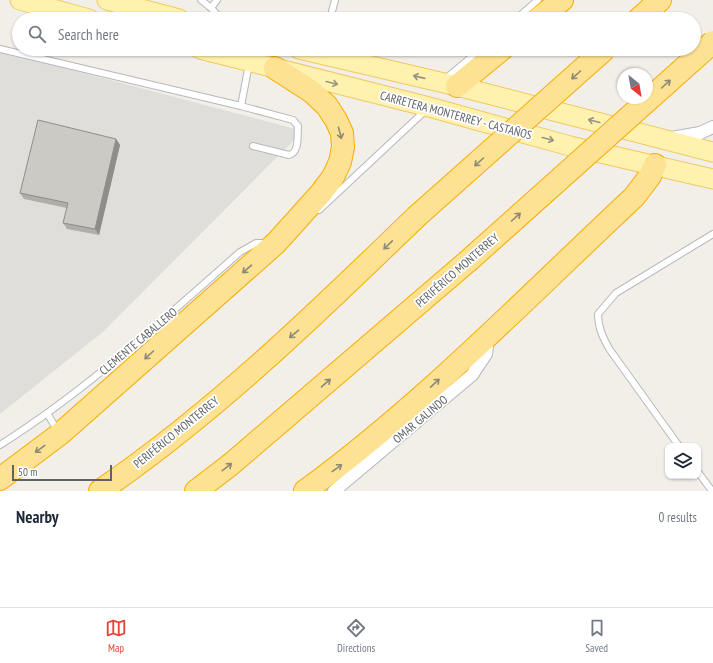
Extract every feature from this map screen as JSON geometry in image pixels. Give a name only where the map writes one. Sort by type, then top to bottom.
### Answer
[{"type":"highway","points":[[547,12],[562,0]]},
{"type":"highway","points":[[647,12],[660,0]]},
{"type":"highway","name":"PERIFÉRICO MONTERREY","points":[[701,53],[713,42]]},
{"type":"highway","points":[[449,84],[491,56]]},
{"type":"highway","name":"PERIFÉRICO MONTERREY","points":[[100,491],[168,441],[303,326],[416,218],[597,56]]},
{"type":"highway","name":"PERIFÉRICO MONTERREY","points":[[196,491],[236,460],[466,262],[697,56]]},
{"type":"highway","points":[[0,479],[60,434],[276,243],[321,193],[333,177],[340,162],[343,147],[342,133],[327,106],[312,92],[275,68]]},
{"type":"highway","points":[[305,491],[348,459],[400,416],[488,335],[634,197],[650,176],[655,165]]},
{"type":"main road","points":[[20,0],[64,12]]},
{"type":"main road","points":[[107,0],[152,12]]},
{"type":"main road","name":"CARRETERA MONTERREY - CASTAÑOS","points":[[227,56],[429,107],[570,146],[713,179]]},
{"type":"main road","points":[[340,56],[713,152]]},
{"type":"street","points":[[660,138],[687,136],[713,127]]},
{"type":"street","name":"OMAR GALINDO","points":[[334,491],[472,375],[486,354],[488,335]]},
{"type":"lane","points":[[201,0],[215,12]]},
{"type":"lane","points":[[211,8],[216,0]]},
{"type":"lane","points":[[332,12],[335,0]]},
{"type":"lane","points":[[524,12],[538,0]]},
{"type":"lane","points":[[0,49],[12,52]]},
{"type":"lane","points":[[30,56],[241,106],[292,120],[298,126],[297,150],[293,154],[289,155],[253,146]]},
{"type":"lane","points":[[449,84],[475,56]]},
{"type":"lane","points":[[241,106],[250,62]]},
{"type":"lane","points":[[314,216],[429,107]]},
{"type":"lane","points":[[276,243],[296,231]]},
{"type":"lane","points":[[677,443],[610,350],[601,334],[598,314],[616,294],[713,234]]},
{"type":"lane","name":"CLEMENTE CABALLERO","points":[[0,445],[47,413],[132,348],[240,252],[256,243],[276,243]]},
{"type":"lane","points":[[47,413],[60,434]]},
{"type":"lane","points":[[701,476],[712,491]]},
{"type":"shaded area","points":[[0,51],[12,54],[12,56],[19,56],[303,131],[104,331],[0,414]]},
{"type":"building","points":[[38,120],[116,139],[95,229],[63,223],[68,203],[20,193]]}]
